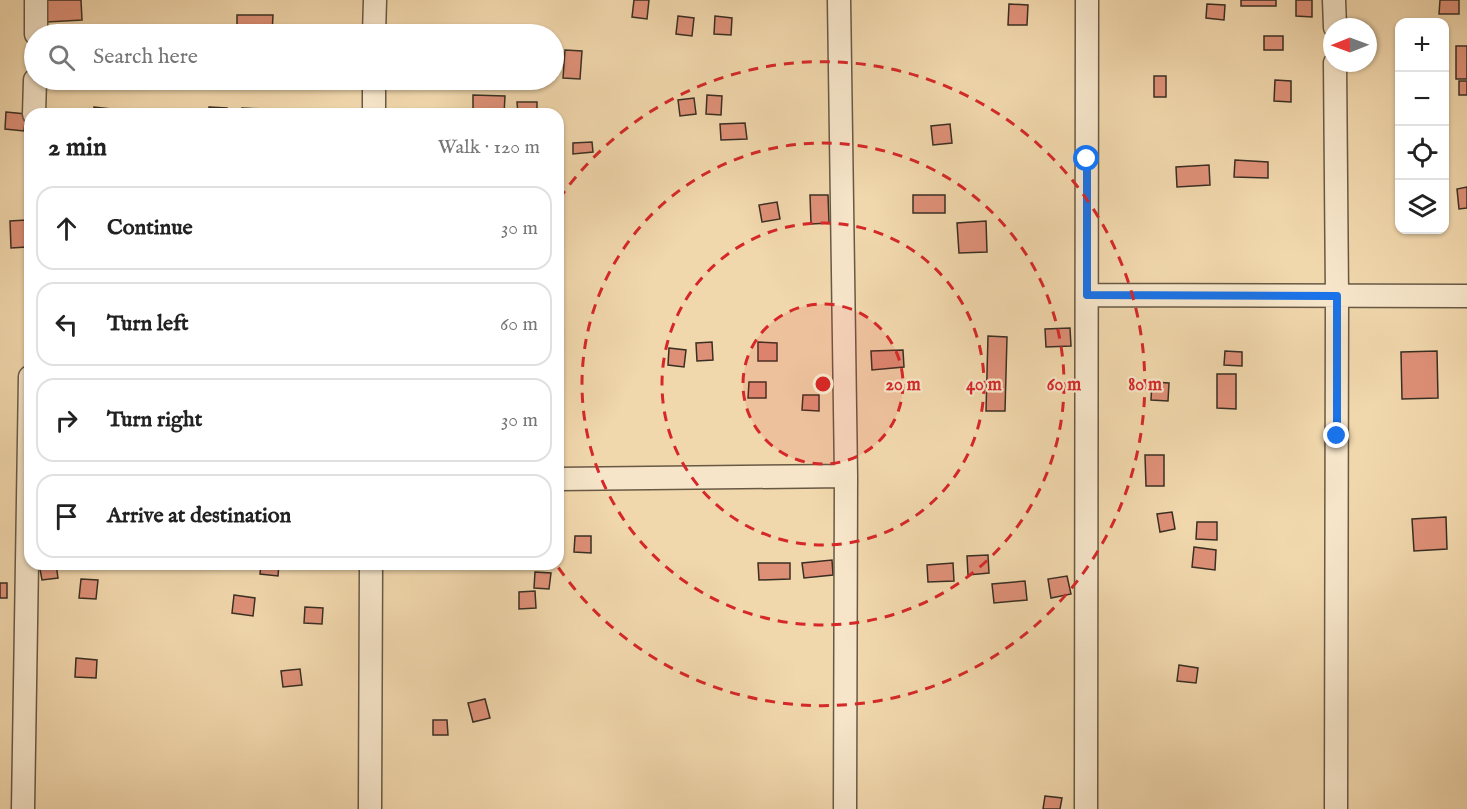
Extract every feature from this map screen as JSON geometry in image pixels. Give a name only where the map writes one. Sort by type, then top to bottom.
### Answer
[{"type":"street","points":[[36,0],[36,24]]},
{"type":"street","points":[[374,24],[375,0]]},
{"type":"street","points":[[839,0],[846,476],[845,809]]},
{"type":"street","points":[[1086,809],[1087,0]]},
{"type":"street","points":[[1334,0],[1335,18]]},
{"type":"street","points":[[1335,72],[1336,809]]},
{"type":"street","points":[[34,108],[35,90]]},
{"type":"street","points":[[374,90],[374,108]]},
{"type":"street","points":[[1087,295],[1467,296]]},
{"type":"street","points":[[564,479],[846,476]]},
{"type":"street","points":[[23,809],[27,570]]},
{"type":"street","points":[[370,809],[371,570]]},
{"type":"building","points":[[46,0],[81,0],[82,20],[47,22]]},
{"type":"building","points":[[634,0],[649,0],[647,19],[632,17]]},
{"type":"building","points":[[1241,0],[1276,0],[1276,6],[1241,6]]},
{"type":"building","points":[[1296,0],[1312,0],[1312,17],[1296,16]]},
{"type":"building","points":[[1440,0],[1459,0],[1459,14],[1439,14]]},
{"type":"building","points":[[1009,4],[1028,5],[1027,25],[1008,25]]},
{"type":"building","points":[[1207,4],[1225,5],[1224,20],[1206,18]]},
{"type":"building","points":[[237,15],[273,15],[273,24],[237,24]]},
{"type":"building","points":[[678,16],[694,18],[692,36],[676,34]]},
{"type":"building","points":[[715,16],[732,18],[731,35],[714,34]]},
{"type":"building","points":[[1264,36],[1283,36],[1283,50],[1264,50]]},
{"type":"building","points":[[1456,46],[1467,46],[1467,79],[1456,79]]},
{"type":"building","points":[[565,50],[582,51],[580,79],[564,78]]},
{"type":"building","points":[[1154,76],[1166,76],[1166,97],[1154,97]]},
{"type":"building","points":[[1275,80],[1291,81],[1291,102],[1274,101]]},
{"type":"building","points":[[1459,81],[1467,81],[1467,95],[1459,95]]},
{"type":"building","points":[[473,95],[505,96],[504,108],[473,108]]},
{"type":"building","points":[[707,95],[722,96],[721,115],[706,114]]},
{"type":"building","points":[[694,98],[696,114],[680,116],[678,100]]},
{"type":"building","points":[[517,102],[537,102],[537,108],[518,108]]},
{"type":"building","points":[[6,112],[24,114],[24,131],[5,129]]},
{"type":"building","points":[[745,123],[747,139],[721,140],[720,124]]},
{"type":"building","points":[[950,124],[952,143],[933,145],[931,126]]},
{"type":"building","points":[[592,142],[593,152],[573,154],[573,143]]},
{"type":"building","points":[[1235,160],[1268,162],[1268,178],[1234,177]]},
{"type":"building","points":[[1209,165],[1210,185],[1177,187],[1176,167]]},
{"type":"building","points":[[1467,187],[1467,208],[1459,209],[1457,189]]},
{"type":"building","points":[[810,195],[828,195],[829,223],[811,224]]},
{"type":"building","points":[[913,195],[945,195],[945,213],[913,213]]},
{"type":"building","points":[[777,202],[780,219],[762,222],[759,205]]},
{"type":"building","points":[[24,220],[24,247],[11,248],[10,221]]},
{"type":"building","points":[[986,221],[987,252],[959,253],[957,223]]},
{"type":"building","points":[[1070,328],[1071,346],[1046,347],[1045,329]]},
{"type":"building","points":[[988,336],[1007,337],[1005,411],[986,411]]},
{"type":"building","points":[[712,342],[713,360],[697,361],[696,343]]},
{"type":"building","points":[[758,342],[777,343],[777,361],[758,361]]},
{"type":"building","points":[[669,348],[686,350],[684,367],[668,365]]},
{"type":"building","points":[[903,350],[904,367],[872,370],[871,351]]},
{"type":"building","points":[[1225,351],[1242,352],[1242,366],[1224,365]]},
{"type":"building","points":[[1437,351],[1438,398],[1402,399],[1401,352]]},
{"type":"building","points":[[1217,374],[1236,374],[1236,409],[1217,408]]},
{"type":"building","points":[[749,382],[766,382],[766,398],[748,398]]},
{"type":"building","points":[[1152,382],[1169,383],[1168,401],[1151,400]]},
{"type":"building","points":[[803,395],[819,395],[819,411],[802,410]]},
{"type":"building","points":[[1145,455],[1164,455],[1164,486],[1146,486]]},
{"type":"building","points":[[1172,512],[1175,529],[1160,532],[1157,514]]},
{"type":"building","points":[[1446,517],[1447,549],[1414,551],[1412,519]]},
{"type":"building","points":[[1197,522],[1217,522],[1217,540],[1196,539]]},
{"type":"building","points":[[575,536],[591,536],[591,553],[574,552]]},
{"type":"building","points":[[1194,547],[1216,550],[1215,570],[1192,567]]},
{"type":"building","points":[[988,555],[989,573],[968,575],[967,556]]},
{"type":"building","points":[[832,560],[833,575],[804,578],[802,563]]},
{"type":"building","points":[[758,563],[790,563],[790,579],[759,580]]},
{"type":"building","points":[[953,563],[954,581],[928,582],[927,565]]},
{"type":"building","points":[[40,570],[57,570],[58,578],[42,580]]},
{"type":"building","points":[[260,570],[278,570],[278,576],[260,574]]},
{"type":"building","points":[[535,572],[551,573],[549,589],[534,588]]},
{"type":"building","points":[[1067,576],[1071,594],[1051,598],[1048,579]]},
{"type":"building","points":[[81,579],[98,580],[96,599],[79,598]]},
{"type":"building","points":[[1025,581],[1027,600],[994,603],[992,584]]},
{"type":"building","points":[[0,583],[7,583],[7,598],[0,598]]},
{"type":"building","points":[[535,591],[536,608],[519,609],[519,592]]},
{"type":"building","points":[[234,595],[255,598],[253,616],[232,613]]},
{"type":"building","points":[[305,607],[323,608],[322,624],[304,623]]},
{"type":"building","points":[[76,658],[97,660],[96,678],[75,677]]},
{"type":"building","points":[[1179,665],[1198,668],[1196,683],[1177,681]]},
{"type":"building","points":[[300,669],[302,685],[283,687],[281,671]]},
{"type":"building","points":[[485,699],[490,718],[473,722],[468,703]]},
{"type":"building","points":[[433,720],[447,720],[448,735],[433,735]]},
{"type":"building","points":[[1045,796],[1062,798],[1060,809],[1043,809]]},
{"type":"route","points":[[1087,159],[1087,295],[1337,296],[1337,436]]}]
